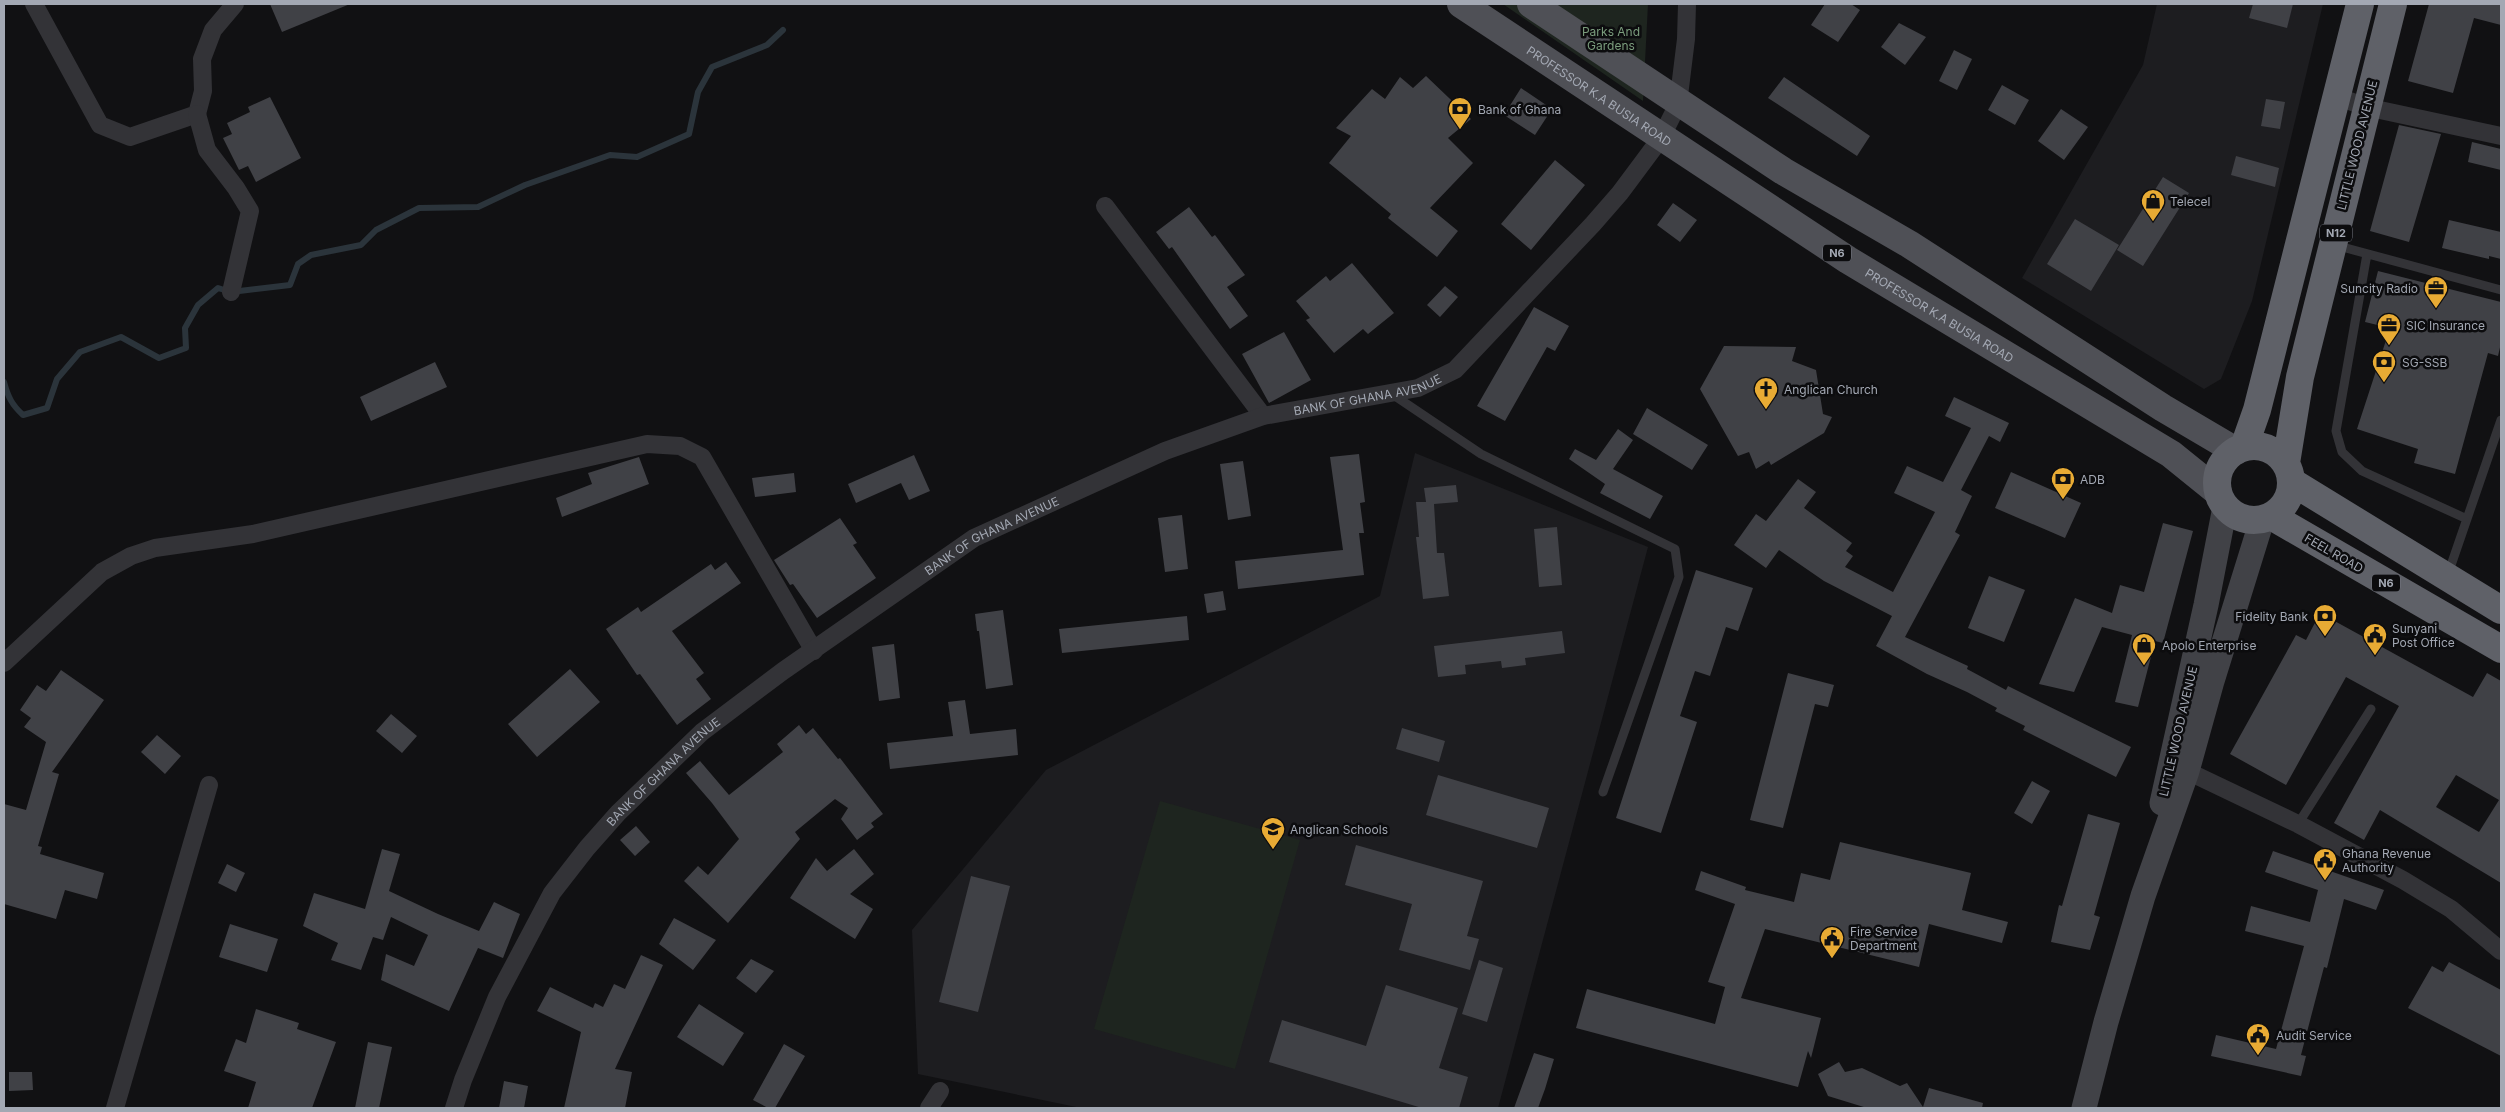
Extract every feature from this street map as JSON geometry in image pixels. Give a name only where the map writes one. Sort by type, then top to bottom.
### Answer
[{"type":"highway","name":"N12","points":[[2240,449],[2260,401],[2360,4]]},
{"type":"highway","name":"LITTLE WOOD AVENUE","points":[[2289,472],[2300,377],[2393,4]]},
{"type":"highway","points":[[2222,499],[2218,473],[2222,464],[2240,449],[2256,446],[2268,448],[2289,472],[2447,577],[2501,610]]},
{"type":"highway","points":[[2266,518],[2286,502],[2289,472]]},
{"type":"highway","name":"N6","points":[[2222,499],[2242,519],[2266,518]]},
{"type":"highway","name":"FEEL ROAD","points":[[2266,518],[2501,649]]},
{"type":"main road","name":"PROFESSOR K.A BUSIA ROAD","points":[[1461,4],[1848,260],[2171,454],[2222,499]]},
{"type":"main road","points":[[1531,4],[1678,104],[1784,172],[1909,244],[2163,408],[2240,449]]},
{"type":"street","points":[[34,4],[100,125],[130,137],[197,114]]},
{"type":"street","points":[[231,292],[250,211],[236,188],[207,150],[197,114],[203,92],[202,59],[213,30],[235,4]]},
{"type":"street","name":"BANK OF GHANA AVENUE","points":[[454,1108],[463,1080],[497,997],[552,894],[586,848],[618,813],[702,732],[974,538],[1165,451],[1263,416],[1418,388],[1455,370],[1593,224],[1620,193],[1661,138],[1678,104],[1688,4]]},
{"type":"street","points":[[2336,96],[2366,107],[2501,136]]},
{"type":"street","points":[[1104,206],[1263,416]]},
{"type":"street","points":[[4,663],[102,572],[131,556],[154,548],[253,534],[647,444],[680,446],[702,457],[814,651]]},
{"type":"street","name":"LITTLE WOOD AVENUE","points":[[2084,1108],[2142,896],[2206,605],[2222,499]]},
{"type":"street","name":"LITTLE WOOD AVENUE","points":[[2142,896],[2187,771],[2212,681],[2266,518]]},
{"type":"street","points":[[2187,771],[2298,824],[2403,880],[2451,909],[2501,951]]},
{"type":"street","points":[[115,1108],[209,785]]},
{"type":"street","points":[[929,1108],[940,1091]]},
{"type":"lane","points":[[2333,244],[2501,290]]},
{"type":"lane","points":[[2367,254],[2336,431],[2342,452],[2362,472],[2467,519]]},
{"type":"lane","points":[[1392,394],[1481,454],[1675,549],[1680,577],[1602,792]]},
{"type":"lane","points":[[2447,577],[2501,420]]},
{"type":"lane","points":[[2298,824],[2370,709]]},
{"type":"shaded area","points":[[2157,4],[2323,4],[2252,301],[2221,379],[2204,389],[2022,278],[2143,65]]},
{"type":"shaded area","name":"Anglican Schools","points":[[1415,453],[1648,547],[1498,1108],[1081,1108],[918,1074],[912,930],[1046,770],[1380,596]]},
{"type":"green space","name":"Parks And Gardens","points":[[1503,4],[1648,4],[1643,101]]},
{"type":"green space","points":[[1160,801],[1300,840],[1235,1069],[1094,1029]]},
{"type":"building","points":[[270,4],[350,4],[282,32]]},
{"type":"building","points":[[1825,4],[1851,4],[1860,10],[1838,42],[1811,25]]},
{"type":"building","points":[[2253,4],[2293,4],[2287,28],[2249,18]]},
{"type":"building","points":[[2429,4],[2501,4],[2501,25],[2474,18],[2453,93],[2408,81]]},
{"type":"building","points":[[1899,23],[1926,37],[1905,65],[1881,47]]},
{"type":"building","points":[[1954,50],[1972,59],[1957,90],[1939,81]]},
{"type":"building","points":[[1426,76],[1471,119],[1448,138],[1473,163],[1430,208],[1458,231],[1437,257],[1388,218],[1391,214],[1329,163],[1351,136],[1336,128],[1372,89],[1385,99],[1400,77],[1413,88]]},
{"type":"building","points":[[1784,77],[1870,136],[1857,156],[1768,98]]},
{"type":"building","points":[[2002,85],[2029,100],[2015,125],[1988,110]]},
{"type":"building","points":[[1521,88],[1552,109],[1535,135],[1504,115]]},
{"type":"building","points":[[270,97],[301,158],[256,182],[248,166],[239,170],[223,138],[232,134],[227,123],[250,112],[248,107]]},
{"type":"building","points":[[2266,99],[2285,102],[2280,129],[2261,126]]},
{"type":"building","points":[[2061,109],[2088,127],[2064,160],[2038,141]]},
{"type":"building","points":[[2399,125],[2441,134],[2409,242],[2370,231]]},
{"type":"building","points":[[2472,142],[2501,149],[2501,170],[2468,162]]},
{"type":"building","points":[[2236,156],[2279,168],[2275,187],[2231,175]]},
{"type":"building","points":[[1555,160],[1585,185],[1531,250],[1501,224]]},
{"type":"building","name":"Telecel","points":[[2163,177],[2189,193],[2143,266],[2117,250]]},
{"type":"building","points":[[1673,203],[1697,220],[1680,242],[1657,225]]},
{"type":"building","points":[[1189,207],[1212,237],[1215,235],[1245,275],[1227,287],[1248,316],[1230,329],[1172,247],[1169,249],[1156,232]]},
{"type":"building","points":[[2075,219],[2119,245],[2091,291],[2047,264]]},
{"type":"building","points":[[2449,220],[2501,232],[2501,259],[2489,256],[2489,259],[2442,248]]},
{"type":"building","points":[[1352,263],[1394,313],[1368,334],[1363,329],[1334,353],[1306,320],[1310,318],[1296,301],[1326,276],[1330,281]]},
{"type":"building","points":[[2378,271],[2501,302],[2501,343],[2498,356],[2488,353],[2455,474],[2414,463],[2418,449],[2357,429],[2390,328],[2365,322]]},
{"type":"building","points":[[1445,286],[1458,297],[1440,317],[1427,305]]},
{"type":"building","points":[[1534,307],[1569,326],[1555,351],[1547,347],[1505,421],[1477,406]]},
{"type":"building","points":[[1284,332],[1311,380],[1269,403],[1242,354]]},
{"type":"building","name":"Anglican Church","points":[[1724,346],[1796,347],[1792,361],[1816,370],[1823,414],[1832,417],[1824,433],[1771,465],[1769,461],[1756,469],[1749,452],[1738,456],[1700,389]]},
{"type":"building","points":[[435,362],[447,387],[371,421],[360,397]]},
{"type":"building","points":[[1954,397],[2009,423],[2000,442],[1989,436],[1961,490],[1972,496],[1955,532],[1960,535],[1905,637],[1968,666],[1967,669],[2006,690],[2008,686],[2131,747],[2116,777],[2023,730],[2025,726],[1995,711],[1997,708],[1927,674],[1876,646],[1892,616],[1824,581],[1779,550],[1766,568],[1734,545],[1756,514],[1766,521],[1798,479],[1816,492],[1804,508],[1852,543],[1846,551],[1853,556],[1845,567],[1893,592],[1935,512],[1894,493],[1907,466],[1943,482],[1971,428],[1945,416]]},
{"type":"building","points":[[1647,408],[1708,445],[1692,470],[1633,434]]},
{"type":"building","points":[[1618,429],[1633,440],[1613,469],[1663,496],[1650,519],[1600,493],[1605,484],[1569,459],[1575,449],[1596,460]]},
{"type":"building","points":[[1359,454],[1365,502],[1360,503],[1364,533],[1359,533],[1364,575],[1238,589],[1235,561],[1343,550],[1330,457]]},
{"type":"building","points":[[914,455],[930,491],[909,500],[901,483],[856,503],[848,484]]},
{"type":"building","points":[[639,457],[649,484],[562,517],[556,498],[592,484],[588,473]]},
{"type":"building","points":[[1243,461],[1251,516],[1228,520],[1220,464]]},
{"type":"building","points":[[2011,472],[2081,503],[2065,538],[1995,508]]},
{"type":"building","points":[[794,473],[796,492],[755,497],[752,478]]},
{"type":"building","points":[[1456,485],[1458,502],[1434,504],[1437,553],[1444,553],[1449,596],[1423,599],[1416,537],[1419,537],[1416,502],[1426,502],[1424,488]]},
{"type":"building","points":[[1182,515],[1188,569],[1165,572],[1158,518]]},
{"type":"building","points":[[840,518],[857,543],[853,545],[876,578],[817,618],[793,584],[790,585],[774,560]]},
{"type":"building","points":[[2163,523],[2193,531],[2163,643],[2155,641],[2138,707],[2115,702],[2132,635],[2102,627],[2074,692],[2039,684],[2075,598],[2112,613],[2120,585],[2144,592]]},
{"type":"building","points":[[1557,527],[1562,585],[1539,587],[1534,529]]},
{"type":"building","points":[[726,562],[741,583],[672,631],[704,673],[696,679],[711,699],[677,725],[640,674],[637,675],[606,629],[638,607],[641,612],[711,564],[715,570]]},
{"type":"building","points":[[1696,570],[1753,588],[1738,631],[1726,627],[1710,676],[1695,671],[1680,716],[1697,722],[1661,833],[1616,818]]},
{"type":"building","points":[[1989,576],[2025,590],[2004,642],[1968,628]]},
{"type":"building","points":[[1223,591],[1226,610],[1207,613],[1204,594]]},
{"type":"building","points":[[1003,610],[1013,685],[986,689],[975,614]]},
{"type":"building","points":[[2320,613],[2473,697],[2487,673],[2501,681],[2501,883],[2380,810],[2364,840],[2334,823],[2399,706],[2346,677],[2286,785],[2230,754],[2296,635],[2306,640]],"holes":[[[2456,775],[2499,800],[2479,832],[2436,807]]]},
{"type":"building","points":[[1187,616],[1189,640],[1062,653],[1059,629]]},
{"type":"building","points":[[1562,631],[1565,653],[1525,658],[1526,665],[1502,668],[1501,661],[1465,665],[1466,674],[1438,677],[1434,646]]},
{"type":"building","points":[[894,644],[900,698],[879,701],[872,647]]},
{"type":"building","points":[[570,669],[600,702],[537,757],[508,724]]},
{"type":"building","points":[[61,670],[104,700],[52,772],[59,774],[38,846],[42,847],[40,854],[104,873],[97,899],[65,890],[56,919],[4,904],[4,804],[26,810],[46,742],[24,727],[31,718],[20,710],[37,685],[46,691]]},
{"type":"building","points":[[1788,673],[1834,685],[1828,707],[1815,704],[1783,828],[1750,820]]},
{"type":"building","points":[[965,700],[970,734],[1016,729],[1018,755],[890,769],[887,743],[953,736],[948,702]]},
{"type":"building","points":[[391,714],[417,736],[402,753],[376,731]]},
{"type":"building","points":[[799,725],[806,734],[813,728],[838,759],[840,758],[883,814],[871,823],[874,827],[857,840],[841,819],[848,808],[835,799],[795,832],[800,839],[728,923],[684,881],[698,866],[708,875],[739,839],[686,773],[700,761],[729,795],[783,752],[777,744]]},
{"type":"building","points":[[1402,728],[1445,741],[1439,762],[1396,749]]},
{"type":"building","points":[[157,735],[181,756],[165,774],[141,752]]},
{"type":"building","points":[[1438,775],[1549,808],[1537,848],[1426,815]]},
{"type":"building","points":[[2032,781],[2050,791],[2032,824],[2014,813]]},
{"type":"building","points":[[2088,814],[2120,823],[2094,915],[2100,917],[2090,950],[2051,942],[2059,905],[2062,906]]},
{"type":"building","points":[[636,826],[650,842],[635,856],[620,840]]},
{"type":"building","points":[[1840,842],[1971,873],[1962,910],[2008,922],[2002,943],[1929,924],[1919,967],[1765,929],[1741,998],[1821,1018],[1811,1058],[1808,1051],[1798,1087],[1576,1028],[1587,989],[1715,1024],[1725,987],[1708,982],[1735,904],[1695,890],[1701,871],[1746,887],[1745,890],[1794,902],[1801,873],[1830,880]]},
{"type":"building","points":[[1356,845],[1483,881],[1467,936],[1479,939],[1470,970],[1399,950],[1412,904],[1345,885]]},
{"type":"building","points":[[382,849],[400,854],[389,891],[479,931],[494,902],[520,914],[503,958],[478,948],[449,1011],[381,980],[386,954],[414,966],[428,935],[391,917],[383,940],[373,937],[361,970],[331,960],[338,943],[303,926],[314,893],[365,909]]},
{"type":"building","points":[[854,849],[874,874],[850,894],[873,909],[855,939],[790,898],[816,858],[827,871]]},
{"type":"building","points":[[2273,851],[2384,890],[2376,910],[2344,899],[2327,968],[2324,967],[2301,1055],[2306,1056],[2301,1076],[2211,1056],[2216,1035],[2276,1049],[2304,946],[2245,931],[2251,906],[2310,922],[2318,890],[2265,872]]},
{"type":"building","points":[[227,864],[245,873],[236,892],[218,883]]},
{"type":"building","points":[[971,876],[1010,886],[978,1012],[939,1002]]},
{"type":"building","points":[[674,918],[716,940],[693,970],[659,944]]},
{"type":"building","points":[[230,924],[278,939],[267,972],[219,957]]},
{"type":"building","points":[[641,955],[663,965],[615,1069],[632,1072],[625,1108],[564,1108],[581,1032],[537,1011],[550,987],[593,1008],[595,1003],[603,1007],[614,984],[625,989]]},
{"type":"building","points":[[751,959],[774,971],[756,993],[736,978]]},
{"type":"building","points":[[1479,960],[1503,968],[1487,1022],[1462,1014]]},
{"type":"building","points":[[2449,962],[2501,990],[2501,1056],[2408,1008],[2432,966],[2443,972]]},
{"type":"building","points":[[1386,985],[1458,1008],[1439,1068],[1468,1077],[1459,1108],[1422,1108],[1269,1062],[1282,1020],[1366,1046]]},
{"type":"building","points":[[699,1004],[744,1033],[723,1066],[677,1037]]},
{"type":"building","points":[[256,1009],[299,1023],[297,1029],[336,1042],[312,1108],[248,1108],[256,1082],[224,1071],[236,1039],[246,1043]]},
{"type":"building","points":[[368,1042],[392,1047],[379,1108],[355,1108]]},
{"type":"building","points":[[784,1044],[805,1056],[775,1108],[768,1108],[753,1100]]},
{"type":"building","points":[[1534,1053],[1554,1059],[1545,1089],[1538,1108],[1514,1108]]},
{"type":"building","points":[[1839,1062],[1845,1072],[1862,1068],[1900,1086],[1907,1083],[1923,1107],[1929,1088],[1983,1103],[1982,1108],[1867,1108],[1828,1096],[1818,1074]]},
{"type":"building","points":[[9,1072],[32,1072],[33,1090],[9,1091]]},
{"type":"building","points":[[504,1081],[528,1086],[524,1108],[499,1108]]},
{"type":"waterway","points":[[4,382],[11,400],[23,415],[47,408],[57,379],[80,352],[121,337],[159,358],[186,348],[185,328],[198,305],[218,288],[231,292],[290,285],[298,264],[311,255],[361,245],[376,230],[419,208],[478,207],[525,185],[610,155],[637,157],[689,134],[698,92],[712,67],[767,45],[783,30]]},
{"type":"place","name":"Bank of Ghana","points":[[1460,130]]},
{"type":"place","name":"Telecel","points":[[2153,222]]},
{"type":"place","name":"Suncity Radio","points":[[2436,309]]},
{"type":"place","name":"SIC Insurance","points":[[2389,346]]},
{"type":"place","name":"SG-SSB","points":[[2384,383]]},
{"type":"place","name":"Anglican Church","points":[[1766,410]]},
{"type":"place","name":"ADB","points":[[2063,500]]},
{"type":"place","name":"Fidelity Bank","points":[[2325,637]]},
{"type":"place","name":"Sunyani Post Office","points":[[2375,656]]},
{"type":"place","name":"Apolo Enterprise","points":[[2144,666]]},
{"type":"place","name":"Anglican Schools","points":[[1273,850]]},
{"type":"place","name":"Ghana Revenue Authority","points":[[2325,881]]},
{"type":"place","name":"Fire Service Department","points":[[1832,959]]},
{"type":"place","name":"Audit Service","points":[[2258,1056]]}]
